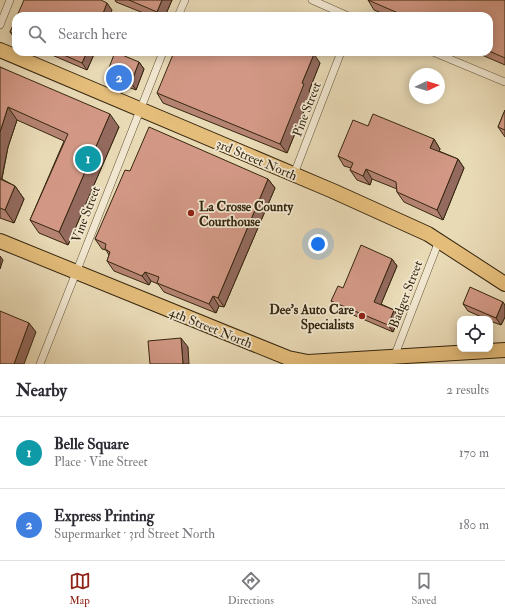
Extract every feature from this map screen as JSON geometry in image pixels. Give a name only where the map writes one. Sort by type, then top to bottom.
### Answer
[{"type":"highway","name":"3rd Street North","points":[[0,50],[12,55]]},
{"type":"highway","name":"3rd Street North","points":[[14,56],[294,174],[439,241],[505,284]]},
{"type":"highway","name":"4th Street North","points":[[0,240],[288,358],[308,362],[505,350]]},
{"type":"street","points":[[0,24],[10,0]]},
{"type":"street","points":[[180,12],[185,0]]},
{"type":"street","points":[[312,0],[339,12]]},
{"type":"street","name":"Vine Street","points":[[40,364],[161,56]]},
{"type":"street","name":"Pine Street","points":[[294,174],[339,56]]},
{"type":"street","points":[[443,56],[505,82]]},
{"type":"street","name":"Badger Street","points":[[394,357],[439,241]]},
{"type":"building","points":[[24,0],[101,0],[107,3],[104,12],[19,12]]},
{"type":"building","points":[[129,0],[162,0],[157,12]]},
{"type":"building","points":[[368,0],[505,0],[505,58],[493,53],[493,12],[396,12]]},
{"type":"building","points":[[66,56],[85,56],[82,63]]},
{"type":"building","points":[[113,56],[125,56],[139,62],[131,83],[107,73]]},
{"type":"building","points":[[172,56],[313,56],[302,83],[304,84],[280,144],[157,93]]},
{"type":"building","points":[[0,67],[110,114],[59,232],[30,220],[68,134],[8,107],[0,132]]},
{"type":"building","points":[[505,110],[505,130],[498,127]]},
{"type":"building","points":[[373,114],[434,139],[430,148],[458,159],[437,210],[397,192],[396,182],[366,169],[363,176],[350,170],[353,163],[338,156],[353,120],[368,126]]},
{"type":"building","name":"La Crosse County Courthouse","points":[[149,127],[268,179],[218,298],[213,296],[209,304],[157,283],[159,277],[145,272],[142,276],[107,261],[110,252],[105,249],[106,244],[95,239],[125,170],[130,171]]},
{"type":"building","points":[[0,179],[15,186],[5,210],[0,208]]},
{"type":"building","points":[[361,245],[392,259],[374,302],[394,310],[388,325],[331,301],[338,286],[343,288]]},
{"type":"building","points":[[470,287],[503,302],[496,318],[463,304]]},
{"type":"building","points":[[0,311],[29,323],[14,364],[0,364]]},
{"type":"building","points":[[181,338],[183,364],[150,364],[148,341]]},
{"type":"place","name":"Express Printing","points":[[119,78]]},
{"type":"place","name":"Belle Square","points":[[88,159]]},
{"type":"place","name":"La Crosse County Courthouse","points":[[191,213]]},
{"type":"place","name":"Dee's Auto Care Specialists","points":[[362,316]]}]
